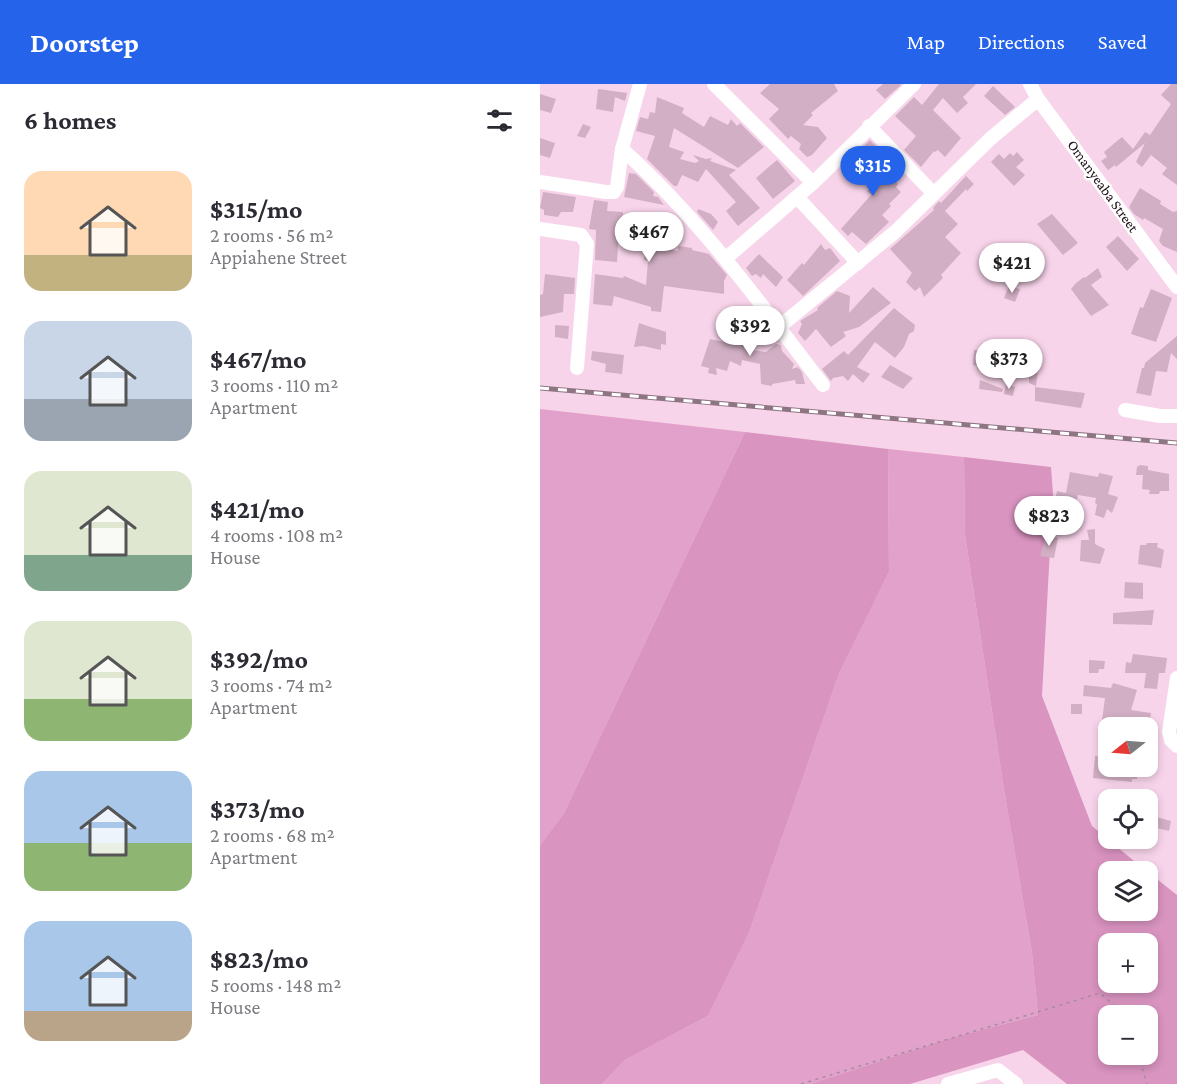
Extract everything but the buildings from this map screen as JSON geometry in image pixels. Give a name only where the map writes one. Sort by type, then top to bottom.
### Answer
[{"type":"street","points":[[540,182],[614,192],[617,187],[622,149],[640,84]]},
{"type":"street","points":[[714,84],[813,183]]},
{"type":"street","points":[[725,259],[813,183],[914,84]]},
{"type":"street","name":"Omanyeaba Street","points":[[1030,84],[1038,99],[1177,287]]},
{"type":"street","points":[[779,327],[895,232],[990,139],[1038,99]]},
{"type":"street","points":[[869,126],[934,194]]},
{"type":"street","points":[[622,149],[645,169],[725,259],[823,385]]},
{"type":"street","points":[[797,197],[858,263]]},
{"type":"street","points":[[540,229],[581,235],[587,244],[577,368]]},
{"type":"street","points":[[1125,411],[1177,417]]},
{"type":"street","points":[[1177,678],[1169,732],[1171,740],[1177,746]]},
{"type":"street","points":[[948,1084],[998,1070],[1016,1084]]},
{"type":"path","points":[[801,1084],[1100,993],[1114,1005]]},
{"type":"path","points":[[1141,1065],[1147,1084]]},
{"type":"shaded area","points":[[540,409],[745,432],[564,813],[540,845]]},
{"type":"shaded area","points":[[745,432],[888,449],[889,572],[839,674],[749,933],[708,1016],[625,1060],[602,1084],[540,1084],[540,845],[564,813]]},
{"type":"shaded area","points":[[888,449],[964,457],[965,535],[1004,790],[1032,953],[1038,1015],[950,1038],[810,1084],[602,1084],[625,1060],[708,1016],[749,933],[839,674],[889,572]]},
{"type":"shaded area","points":[[964,457],[1051,467],[1053,494],[1042,696],[1092,826],[1098,831],[1098,849],[1120,849],[1134,861],[1098,861],[1098,921],[1158,921],[1158,880],[1177,895],[1177,1084],[1067,1084],[1023,1050],[910,1084],[810,1084],[950,1038],[1038,1015],[1032,953],[1004,790],[965,535]]},
{"type":"railway","points":[[540,388],[1177,443]]}]
